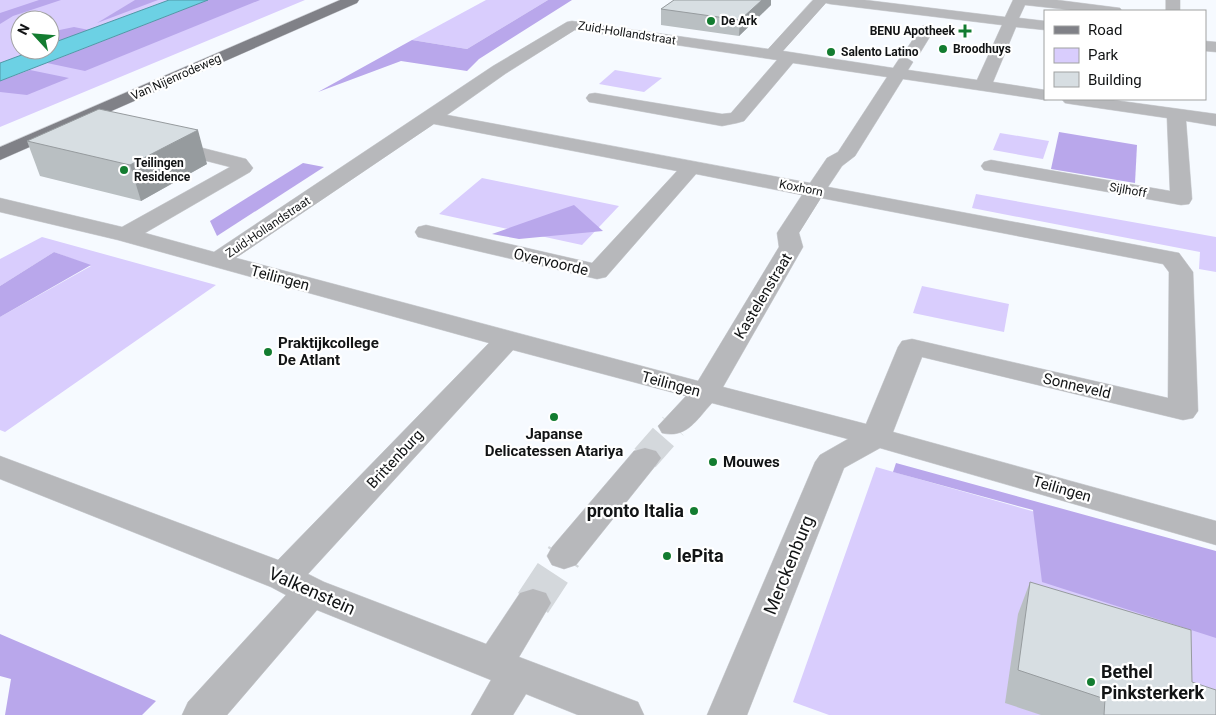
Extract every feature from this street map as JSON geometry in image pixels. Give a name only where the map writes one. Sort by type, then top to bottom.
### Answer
[{"type":"main road","name":"Van Nijenrodeweg","points":[[0,140],[328,0]]},
{"type":"main road","name":"Van Nijenrodeweg","points":[[0,154],[352,0]]},
{"type":"street","points":[[595,98],[722,120],[737,116],[821,0]]},
{"type":"street","points":[[830,0],[929,16],[1044,26]]},
{"type":"street","points":[[983,86],[1020,0],[1106,10]]},
{"type":"street","name":"Kastelenstraat","points":[[673,426],[705,393],[791,247],[788,233],[834,162],[845,156],[905,63],[929,16]]},
{"type":"street","name":"Zuid-Hollandstraat","points":[[216,261],[431,118],[499,70],[572,25],[780,56],[905,63],[983,86],[1044,95]]},
{"type":"street","points":[[1078,100],[1216,120]]},
{"type":"street","name":"Sijlhoff","points":[[991,166],[1181,199],[1176,114]]},
{"type":"street","name":"Koxhorn","points":[[431,118],[1171,258]]},
{"type":"street","points":[[125,235],[242,168],[239,163],[148,140]]},
{"type":"street","name":"Overvoorde","points":[[426,232],[597,272],[691,168]]},
{"type":"street","name":"Teilingen","points":[[0,205],[125,235],[507,340],[876,437],[1216,533]]},
{"type":"street","name":"Sonneveld","points":[[876,437],[912,347],[1184,411],[1181,272],[1171,258]]},
{"type":"street","name":"Brittenburg","points":[[202,715],[297,585],[507,340]]},
{"type":"street","name":"Merckenburg","points":[[727,715],[831,462],[876,437]]},
{"type":"street","points":[[564,556],[645,458]]},
{"type":"street","name":"Valkenstein","points":[[0,467],[505,670],[624,715]]},
{"type":"street","points":[[491,715],[505,670],[533,603]]},
{"type":"green space","points":[[0,0],[305,0],[0,127]]},
{"type":"green space","points":[[486,0],[548,0],[467,49],[412,40]]},
{"type":"green space","points":[[615,70],[662,78],[644,92],[599,84]]},
{"type":"green space","points":[[1000,133],[1049,141],[1043,159],[993,150]]},
{"type":"green space","points":[[482,178],[619,206],[582,245],[439,214]]},
{"type":"green space","points":[[976,194],[1216,237],[1216,272],[1199,269],[1200,252],[972,208]]},
{"type":"green space","points":[[42,237],[216,285],[5,432],[0,430],[0,317],[91,266],[54,252],[0,286],[0,259]]},
{"type":"green space","points":[[922,286],[1009,304],[1004,332],[913,313]]},
{"type":"green space","points":[[876,467],[1216,563],[1216,715],[829,715],[793,702]]},
{"type":"shaded area","points":[[39,0],[61,0],[31,10],[10,10],[10,18],[0,24],[0,13]]},
{"type":"shaded area","points":[[135,0],[158,0],[97,23]]},
{"type":"shaded area","points":[[208,0],[260,0],[85,71],[47,63],[60,60],[60,58]]},
{"type":"shaded area","points":[[548,0],[572,0],[479,59],[467,71],[401,61],[318,92],[412,40],[467,49]]},
{"type":"shaded area","points":[[74,27],[89,30],[60,40],[60,30]]},
{"type":"shaded area","points":[[30,70],[69,78],[27,95],[0,92],[0,81]]},
{"type":"shaded area","points":[[1059,132],[1137,145],[1135,183],[1051,169]]},
{"type":"shaded area","points":[[303,163],[324,167],[217,236],[210,221]]},
{"type":"shaded area","points":[[574,205],[603,231],[519,239],[492,234]]},
{"type":"shaded area","points":[[54,252],[91,265],[0,317],[0,286]]},
{"type":"shaded area","points":[[896,463],[1216,551],[1216,638],[1042,582],[1033,510],[893,472]]},
{"type":"shaded area","points":[[0,634],[156,701],[142,715],[5,715],[11,679],[0,676]]},
{"type":"water","points":[[169,0],[208,0],[60,58],[60,40]]},
{"type":"water","points":[[10,59],[54,60],[0,81],[0,63]]},
{"type":"building","points":[[674,0],[762,0],[740,20],[661,9]]},
{"type":"building","points":[[99,109],[198,130],[130,165],[27,141]]},
{"type":"building","points":[[1030,582],[1191,630],[1192,682],[1216,690],[1216,715],[1104,715],[1105,699],[1018,670]]},
{"type":"tunnel","points":[[645,458],[673,426]]},
{"type":"tunnel","points":[[533,603],[564,556]]},
{"type":"place","name":"De Ark","points":[[711,21]]},
{"type":"place","name":"BENU Apotheek","points":[[965,31]]},
{"type":"place","name":"Broodhuys","points":[[943,49]]},
{"type":"place","name":"Salento Latino","points":[[831,52]]},
{"type":"place","name":"Teilingen Residence","points":[[124,170]]},
{"type":"place","name":"Praktijkcollege De Atlant","points":[[268,352]]},
{"type":"place","name":"Japanse Delicatessen Atariya","points":[[554,417]]},
{"type":"place","name":"Mouwes","points":[[713,462]]},
{"type":"place","name":"pronto Italia","points":[[694,511]]},
{"type":"place","name":"lePita","points":[[667,556]]},
{"type":"place","name":"Bethel Pinksterkerk","points":[[1091,682]]}]
